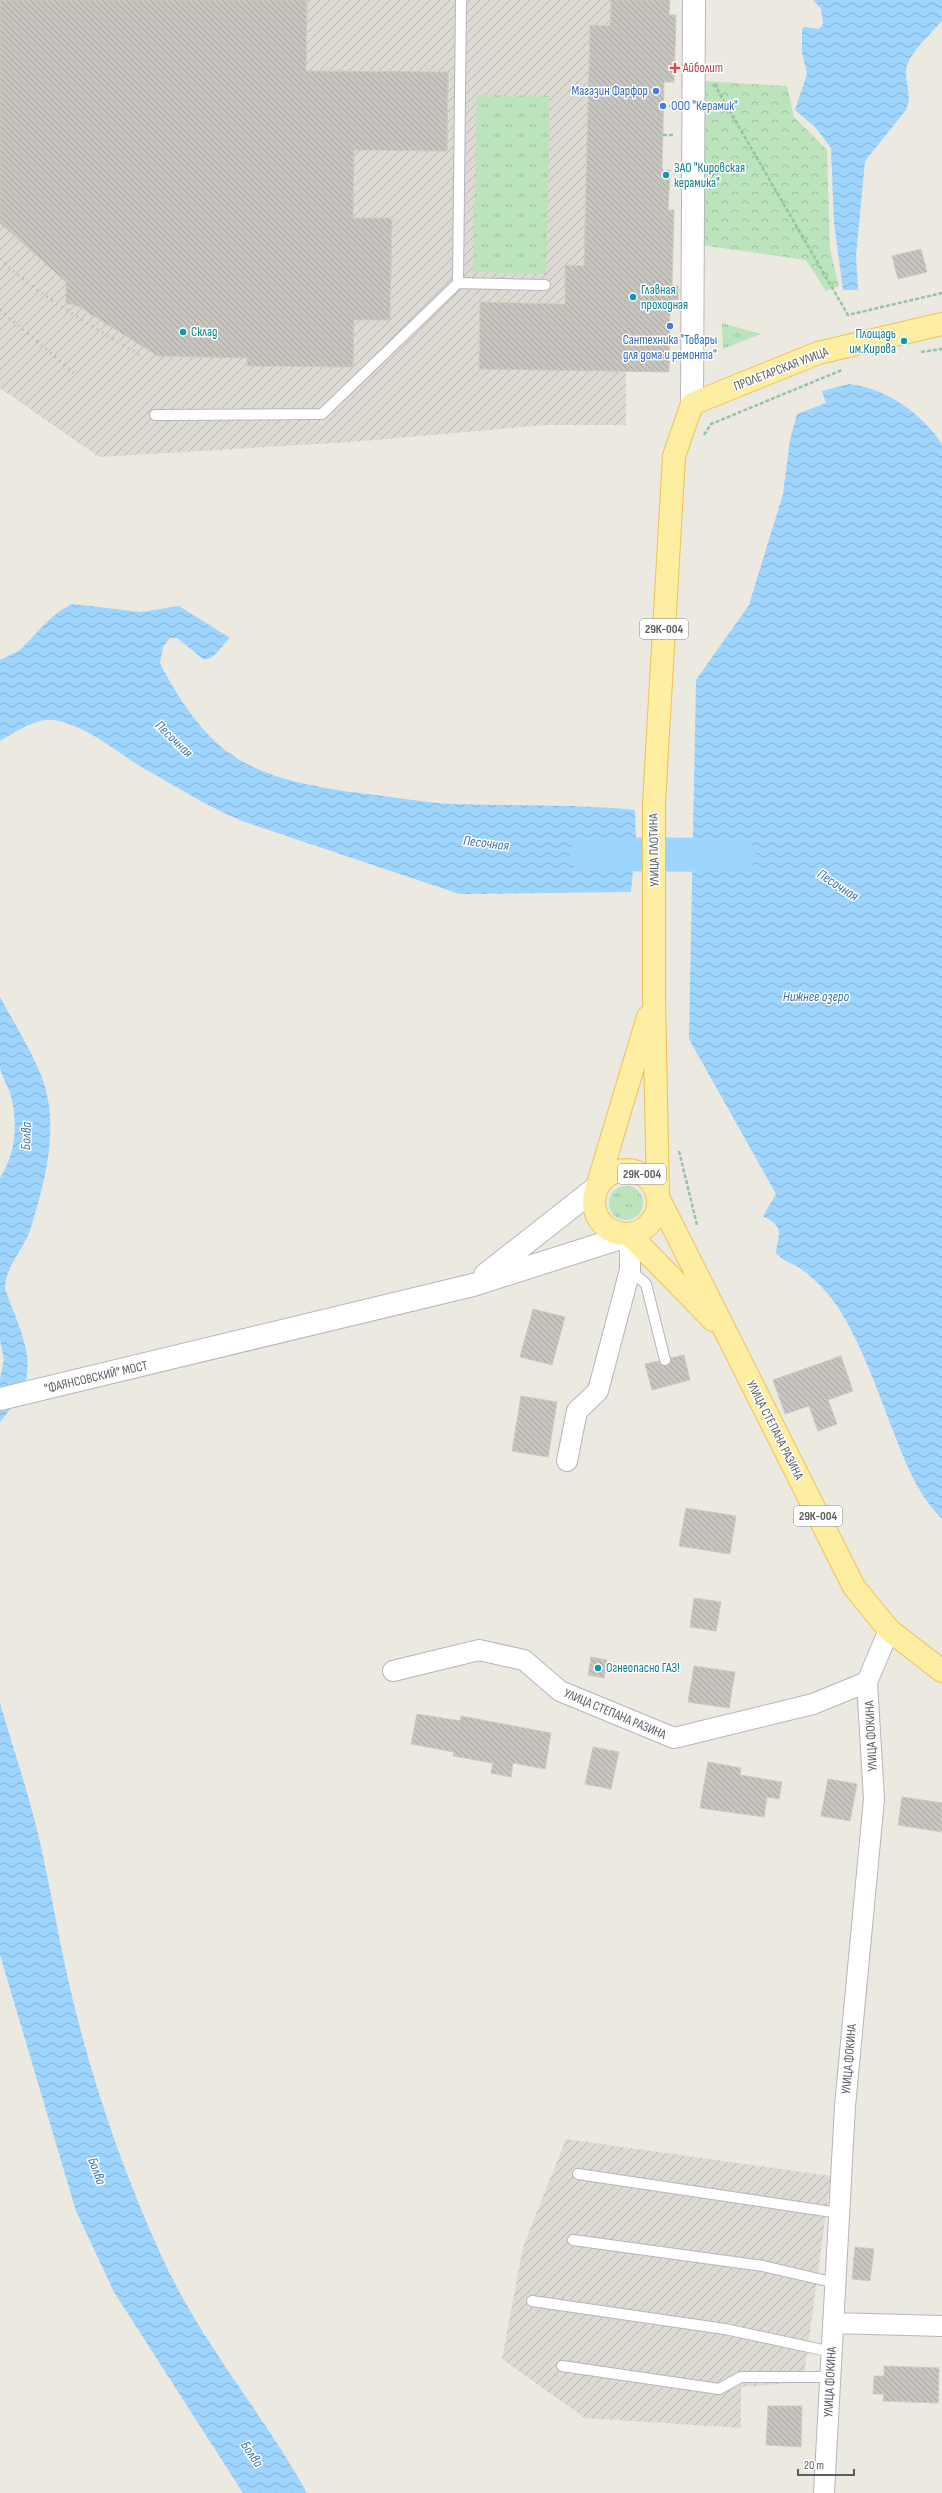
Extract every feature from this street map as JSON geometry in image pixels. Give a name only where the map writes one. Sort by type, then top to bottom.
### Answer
[{"type":"main road","points":[[692,404],[694,0]]},
{"type":"main road","name":"ПРОЛЕТАРСКАЯ УЛИЦА","points":[[692,404],[818,353],[942,324]]},
{"type":"main road","name":"УЛИЦА ПЛОТИНА","points":[[654,997],[654,803],[674,456],[692,404]]},
{"type":"main road","points":[[654,997],[658,1197]]},
{"type":"main road","name":"29К-004","points":[[598,1187],[612,1173],[632,1170],[649,1179],[658,1197],[655,1218],[644,1229],[630,1235],[610,1231],[597,1217],[594,1207],[598,1187],[654,997]]},
{"type":"main road","points":[[473,1285],[598,1187]]},
{"type":"main road","name":"УЛИЦА СТЕПАНА РАЗИНА","points":[[658,1197],[854,1587],[889,1630],[942,1671]]},
{"type":"main road","name":"29К-004","points":[[630,1235],[727,1335]]},
{"type":"main road","name":"\"ФАЯНСОВСКИЙ\" МОСТ","points":[[0,1399],[192,1354],[473,1285],[630,1235]]},
{"type":"street","points":[[567,1461],[577,1411],[598,1391],[630,1270],[630,1235]]},
{"type":"street","name":"УЛИЦА ФОКИНА","points":[[824,2493],[845,2106],[874,1799],[867,1682],[889,1630]]},
{"type":"street","name":"УЛИЦА СТЕПАНА РАЗИНА","points":[[393,1671],[479,1650],[524,1660],[560,1690],[674,1738],[813,1704],[867,1682]]},
{"type":"street","points":[[833,2323],[942,2326]]},
{"type":"lane","points":[[458,283],[461,0]]},
{"type":"lane","points":[[156,415],[322,414],[458,283],[545,285]]},
{"type":"lane","points":[[630,1270],[646,1284],[665,1360]]},
{"type":"lane","points":[[578,2174],[839,2213]]},
{"type":"lane","points":[[573,2240],[763,2266],[836,2283]]},
{"type":"lane","points":[[532,2301],[725,2329],[832,2352]]},
{"type":"lane","points":[[562,2366],[719,2389],[741,2377],[830,2377]]},
{"type":"path","points":[[710,77],[848,315],[942,293]]},
{"type":"path","points":[[918,352],[942,349]]},
{"type":"path","points":[[700,442],[711,424],[849,367]]},
{"type":"path","points":[[678,1148],[698,1230]]},
{"type":"shaded area","points":[[0,0],[611,0],[610,26],[590,26],[584,266],[566,265],[588,304],[480,302],[479,368],[626,371],[626,425],[546,425],[351,442],[99,457],[0,388]]},
{"type":"shaded area","points":[[566,2139],[831,2176],[803,2382],[741,2387],[741,2428],[585,2418],[502,2359],[523,2247]]},
{"type":"green space","points":[[703,81],[787,86],[794,117],[827,150],[830,249],[839,286],[826,291],[806,260],[701,245]]},
{"type":"green space","points":[[477,95],[550,96],[546,274],[473,272]]},
{"type":"green space","points":[[722,323],[761,334],[723,349]]},
{"type":"green space","points":[[623,1186],[629,1186],[633,1187],[640,1193],[643,1203],[642,1210],[636,1217],[629,1220],[623,1220],[619,1219],[612,1213],[609,1206],[609,1200],[610,1196],[616,1189]]},
{"type":"water","points":[[813,0],[942,0],[942,21],[914,52],[907,66],[906,77],[909,100],[906,110],[865,161],[856,256],[858,290],[843,290],[834,223],[831,148],[815,127],[795,110],[807,74],[802,52],[802,29],[805,27],[819,29],[823,24],[821,9]]},
{"type":"water","name":"Нижнее озеро","points":[[849,384],[877,391],[902,404],[924,422],[942,444],[942,1519],[924,1498],[911,1474],[867,1364],[847,1322],[839,1309],[814,1279],[801,1269],[782,1259],[776,1253],[779,1236],[778,1228],[770,1220],[763,1216],[776,1194],[689,1039],[696,680],[749,605],[783,494],[790,440],[797,414],[826,403],[822,391]]},
{"type":"water","points":[[72,604],[141,612],[179,606],[230,638],[211,658],[203,659],[177,638],[170,638],[163,647],[160,663],[182,701],[200,726],[221,747],[232,755],[246,764],[262,771],[315,786],[432,802],[454,804],[590,807],[635,810],[636,838],[631,892],[459,894],[242,821],[217,810],[145,769],[96,737],[69,724],[56,720],[38,721],[0,741],[0,660],[22,648],[52,617]]},
{"type":"water","name":"Болва","points":[[0,997],[27,1045],[41,1075],[47,1094],[50,1113],[50,1133],[49,1153],[36,1212],[27,1237],[11,1265],[6,1280],[5,1288],[25,1347],[27,1371],[25,1383],[20,1393],[11,1409],[0,1422],[0,1380],[4,1359],[0,1340],[0,1178],[12,1149],[15,1128],[11,1096],[0,1068]]},
{"type":"water","name":"Болва","points":[[0,1703],[39,1837],[74,2006],[94,2079],[118,2151],[146,2221],[176,2286],[212,2346],[271,2434],[307,2493],[243,2493],[114,2292],[76,2211],[0,1955]]},
{"type":"building","points":[[0,0],[307,0],[306,71],[448,72],[447,151],[354,150],[353,218],[392,218],[390,320],[354,320],[353,367],[247,366],[247,358],[158,356],[74,304],[66,304],[66,282],[0,223]]},
{"type":"building","points":[[611,0],[670,0],[669,15],[676,15],[674,82],[664,82],[662,170],[670,170],[668,210],[674,210],[672,286],[678,286],[678,300],[670,300],[669,372],[479,369],[480,302],[565,304],[565,265],[584,266],[590,25],[610,26]]},
{"type":"building","points":[[921,249],[927,272],[898,279],[892,256]]},
{"type":"building","points":[[533,1309],[565,1317],[552,1365],[520,1357]]},
{"type":"building","points":[[684,1355],[690,1380],[652,1390],[645,1364],[659,1361],[661,1365],[666,1366],[670,1364],[671,1358]]},
{"type":"building","points":[[841,1356],[853,1391],[828,1400],[837,1424],[818,1431],[809,1406],[785,1414],[773,1380]]},
{"type":"building","points":[[521,1396],[557,1402],[548,1457],[512,1451]]},
{"type":"building","points":[[686,1508],[736,1516],[730,1554],[679,1546]]},
{"type":"building","points":[[694,1598],[721,1602],[716,1631],[690,1627]]},
{"type":"building","name":"Огнеопасно ГАЗ!","points":[[591,1657],[607,1660],[604,1678],[588,1675]]},
{"type":"building","points":[[694,1666],[735,1672],[729,1708],[688,1702]]},
{"type":"building","points":[[417,1714],[460,1721],[461,1716],[551,1733],[545,1769],[513,1763],[511,1777],[491,1773],[493,1763],[453,1756],[454,1752],[411,1744]]},
{"type":"building","points":[[593,1747],[619,1752],[611,1789],[585,1784]]},
{"type":"building","points":[[708,1762],[741,1768],[740,1775],[782,1782],[779,1799],[767,1797],[764,1817],[700,1808]]},
{"type":"building","points":[[828,1779],[857,1784],[850,1821],[821,1816]]},
{"type":"building","points":[[902,1797],[942,1803],[942,1832],[898,1825]]},
{"type":"building","points":[[855,2247],[874,2249],[870,2281],[852,2279]]},
{"type":"building","points":[[884,2366],[939,2368],[938,2403],[883,2401],[884,2394],[873,2394],[874,2376],[884,2376]]},
{"type":"building","points":[[768,2406],[802,2406],[801,2447],[766,2445]]},
{"type":"waterway","name":"Песочная","points":[[587,854],[739,855]]},
{"type":"railway","points":[[0,259],[50,299],[141,356]]},
{"type":"railway","points":[[0,310],[75,374]]},
{"type":"place","name":"Айболит","points":[[675,68]]},
{"type":"place","name":"Магазин Фарфор","points":[[656,91]]},
{"type":"place","name":"ООО \"Керамик\"","points":[[663,106]]},
{"type":"place","name":"ЗАО \"Кировская керамика\"","points":[[666,175]]},
{"type":"place","name":"Главная проходная","points":[[633,297]]},
{"type":"place","name":"Сантехника \"Товары для дома и ремонта\"","points":[[670,326]]},
{"type":"place","name":"Склад","points":[[183,332]]},
{"type":"place","name":"Площадь им.Кирова","points":[[904,341]]},
{"type":"place","name":"Огнеопасно ГАЗ!","points":[[598,1668]]}]
